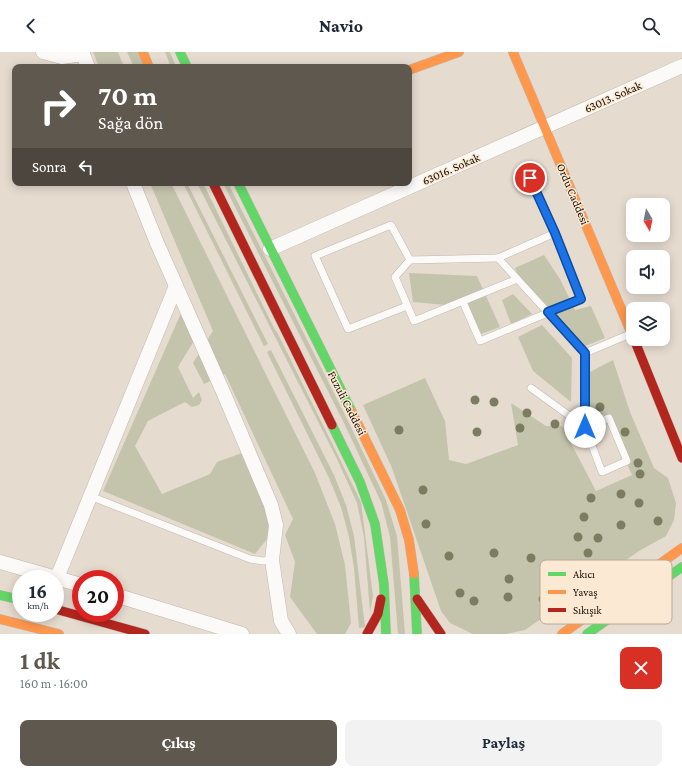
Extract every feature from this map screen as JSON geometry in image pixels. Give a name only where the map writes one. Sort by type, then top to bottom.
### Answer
[{"type":"main road","points":[[143,52],[148,64]]},
{"type":"main road","points":[[180,52],[186,64]]},
{"type":"main road","points":[[412,69],[459,52]]},
{"type":"main road","name":"Ordu Caddesi","points":[[513,52],[626,320]]},
{"type":"main road","name":"Fuzuli Caddesi","points":[[214,186],[360,482],[375,524],[384,585],[386,634]]},
{"type":"main road","name":"Fuzuli Caddesi","points":[[239,186],[400,510],[410,545],[417,600],[417,634]]},
{"type":"main road","name":"Ordu Caddesi","points":[[637,346],[682,458]]},
{"type":"main road","points":[[663,560],[681,547]]},
{"type":"main road","points":[[672,574],[682,567]]},
{"type":"main road","points":[[367,634],[378,614],[384,585]]},
{"type":"main road","points":[[0,595],[12,598]]},
{"type":"main road","points":[[417,600],[441,634]]},
{"type":"main road","points":[[64,611],[146,634]]},
{"type":"main road","points":[[0,619],[59,634]]},
{"type":"main road","points":[[562,634],[576,624]]},
{"type":"main road","points":[[587,634],[601,624]]},
{"type":"street","points":[[43,52],[62,57],[84,58]]},
{"type":"street","name":"63013. Sokak","points":[[544,127],[682,66]]},
{"type":"street","name":"63016. Sokak","points":[[412,186],[544,127]]},
{"type":"street","points":[[134,186],[157,243],[271,505],[276,525],[272,560],[281,621],[289,634]]},
{"type":"street","name":"63016. Sokak","points":[[270,249],[411,186]]},
{"type":"street","points":[[60,570],[176,286]]},
{"type":"street","points":[[0,562],[28,570]]},
{"type":"street","points":[[124,598],[242,634]]},
{"type":"lane","points":[[463,302],[480,341],[581,299],[555,233],[530,178]]},
{"type":"lane","points":[[407,306],[348,329],[315,256],[391,225],[410,260]]},
{"type":"lane","points":[[517,279],[414,322],[395,276],[410,260],[498,258],[555,233]]},
{"type":"lane","points":[[498,258],[585,353],[585,427],[602,472],[626,461],[609,418],[585,427]]},
{"type":"lane","points":[[585,353],[626,338]]},
{"type":"lane","points":[[531,388],[585,427]]},
{"type":"lane","points":[[90,496],[250,559],[263,561],[272,560]]},
{"type":"green space","points":[[93,52],[118,52],[123,64],[98,64]]},
{"type":"green space","points":[[127,52],[139,52],[144,64],[133,64]]},
{"type":"green space","points":[[165,52],[170,52],[175,64],[170,64]]},
{"type":"green space","points":[[151,186],[172,186],[315,473],[335,524],[345,565],[351,623],[345,634],[317,634],[290,597],[295,562],[285,535],[293,519],[225,374],[204,384],[193,363],[213,331]]},
{"type":"green space","points":[[184,186],[189,186],[268,344],[264,346]]},
{"type":"green space","points":[[199,186],[204,186],[361,502],[373,596],[370,612],[364,537],[357,503],[337,459]]},
{"type":"green space","points":[[225,186],[230,186],[348,421],[386,500],[397,536],[405,634],[398,634],[390,537],[381,502],[343,421]]},
{"type":"green space","points":[[544,255],[560,279],[575,310],[591,306],[605,338],[583,347],[521,282],[515,268]]},
{"type":"green space","points":[[409,273],[477,276],[500,327],[481,334],[468,307],[413,302]]},
{"type":"green space","points":[[513,294],[532,314],[511,324],[502,300]]},
{"type":"green space","points":[[181,313],[195,339],[178,367],[193,398],[199,392],[202,400],[199,405],[192,407],[185,402],[148,421],[135,446],[162,494],[210,474],[217,462],[242,453],[275,529],[255,554],[103,491]]},
{"type":"green space","points":[[542,325],[572,358],[571,402],[533,371],[518,337]]},
{"type":"green space","points":[[271,350],[334,475],[346,505],[354,536],[365,627],[359,628],[354,568],[349,537],[341,507],[329,478],[267,352]]},
{"type":"green space","points":[[613,360],[630,412],[654,468],[668,478],[676,503],[674,520],[666,536],[626,560],[540,560],[540,620],[525,630],[506,634],[473,634],[450,623],[441,611],[392,468],[363,405],[425,378],[445,421],[449,460],[466,464],[518,445],[511,403],[546,426],[562,426],[596,491],[632,475],[604,414],[588,421],[588,373]]},
{"type":"traffic: fast","points":[[180,52],[186,64]]},
{"type":"traffic: fast","points":[[239,186],[352,412]]},
{"type":"traffic: fast","points":[[332,425],[360,482],[375,524],[384,585],[386,634]]},
{"type":"traffic: fast","points":[[672,574],[682,567]]},
{"type":"traffic: fast","points":[[414,574],[417,634]]},
{"type":"traffic: fast","points":[[0,595],[12,598]]},
{"type":"traffic: fast","points":[[587,634],[601,624]]},
{"type":"traffic: slow","points":[[143,52],[148,64]]},
{"type":"traffic: slow","points":[[412,69],[459,52]]},
{"type":"traffic: slow","points":[[513,52],[626,320]]},
{"type":"traffic: slow","points":[[352,412],[400,510],[409,540],[414,574]]},
{"type":"traffic: slow","points":[[665,560],[682,548]]},
{"type":"traffic: slow","points":[[0,619],[59,634]]},
{"type":"traffic: slow","points":[[562,634],[576,624]]},
{"type":"traffic: jam","points":[[214,186],[332,425]]},
{"type":"traffic: jam","points":[[637,346],[682,458]]},
{"type":"traffic: jam","points":[[367,634],[378,614],[381,599]]},
{"type":"traffic: jam","points":[[417,599],[441,634]]},
{"type":"traffic: jam","points":[[64,612],[145,634]]},
{"type":"route","points":[[530,178],[555,233],[581,299],[548,312],[585,353],[585,427]]}]
